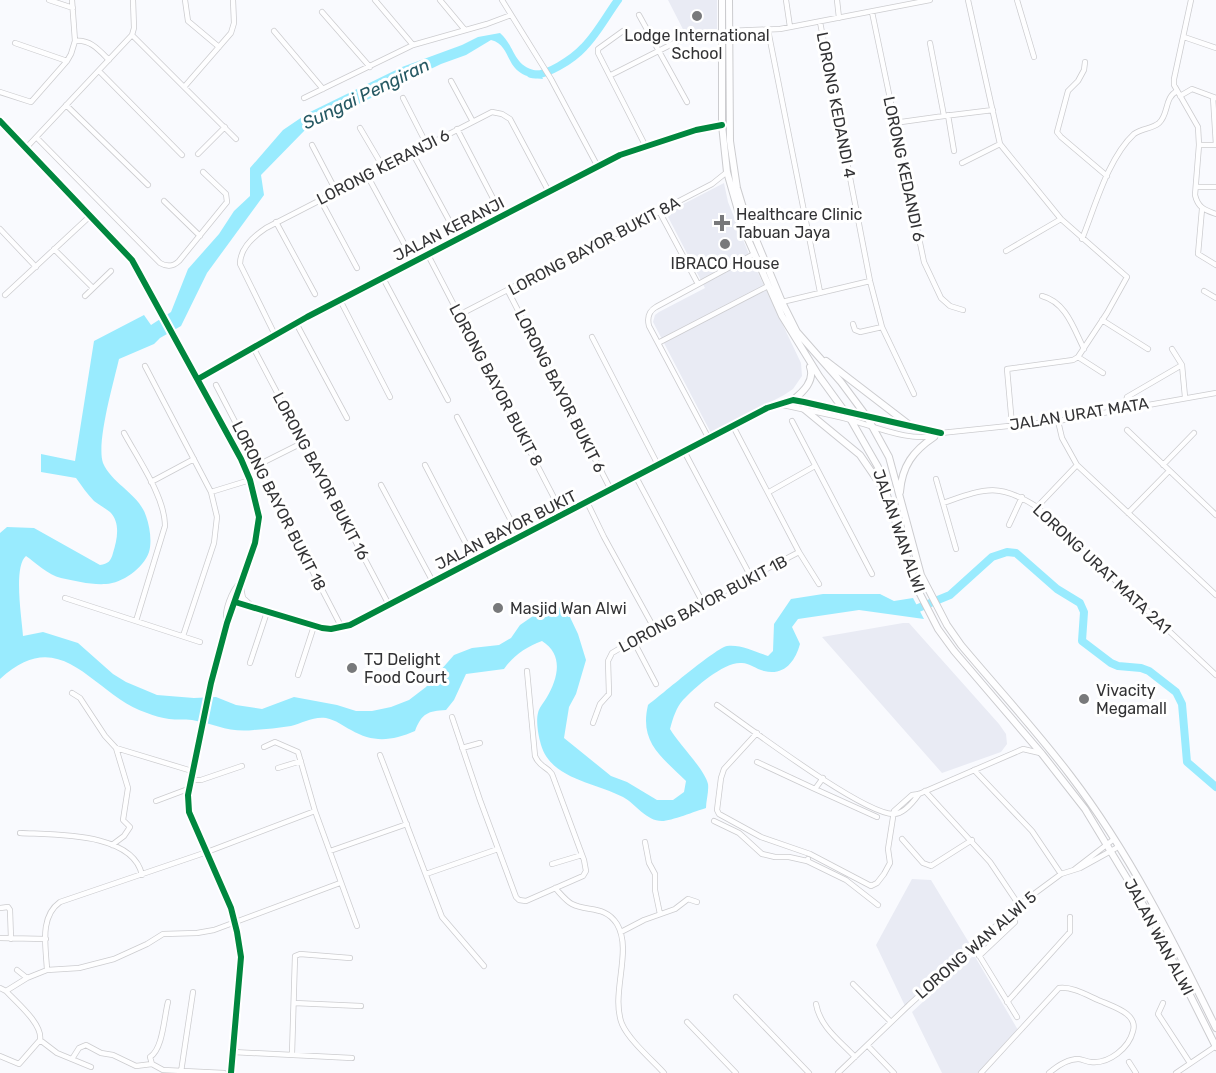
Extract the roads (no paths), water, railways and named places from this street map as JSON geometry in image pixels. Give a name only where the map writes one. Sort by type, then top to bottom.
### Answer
[{"type":"main road","name":"JALAN WAN ALWI","points":[[722,0],[726,31],[729,123],[735,181],[751,232],[782,302],[798,332],[821,357],[867,417],[889,457],[921,575],[946,625],[1069,773],[1114,839],[1158,912],[1216,1028]]},
{"type":"main road","name":"JALAN WAN ALWI","points":[[729,0],[722,125],[727,172],[743,228],[768,286],[791,333],[850,420],[878,467],[919,592],[938,629],[1085,809],[1154,923],[1216,1046]]},
{"type":"main road","points":[[793,400],[805,389],[812,378],[811,370],[801,348]]},
{"type":"main road","points":[[821,357],[912,428]]},
{"type":"main road","points":[[804,409],[860,455],[888,498]]},
{"type":"main road","points":[[900,498],[901,480],[908,460],[934,436]]},
{"type":"street","points":[[49,0],[73,8]]},
{"type":"street","points":[[0,92],[31,102],[67,61],[74,43],[72,0]]},
{"type":"street","points":[[26,148],[132,35],[133,0]]},
{"type":"street","points":[[185,0],[188,21],[219,47]]},
{"type":"street","points":[[185,86],[231,33],[234,23],[233,0]]},
{"type":"street","points":[[375,0],[413,45]]},
{"type":"street","points":[[440,0],[465,30]]},
{"type":"street","points":[[502,0],[543,65],[598,167]]},
{"type":"street","points":[[786,0],[790,27]]},
{"type":"street","points":[[837,0],[839,18]]},
{"type":"street","points":[[892,0],[893,6]]},
{"type":"street","points":[[726,31],[790,27],[930,0]]},
{"type":"street","points":[[968,0],[1000,144],[1061,219],[1127,277],[1078,357],[1073,360],[1007,369],[1012,425]]},
{"type":"street","points":[[1017,0],[1034,57]]},
{"type":"street","points":[[1191,0],[1174,79],[1178,94],[1197,122],[1199,145],[1196,200],[1202,209],[1216,214]]},
{"type":"street","points":[[322,12],[370,68]]},
{"type":"street","name":"LORONG KEDANDI 6","points":[[872,12],[927,270],[941,298],[950,306],[963,310]]},
{"type":"street","points":[[304,99],[413,45],[511,15]]},
{"type":"street","points":[[639,15],[687,102]]},
{"type":"street","name":"LORONG KEDANDI 4","points":[[820,22],[870,281],[882,327],[914,394]]},
{"type":"street","points":[[768,30],[820,292]]},
{"type":"street","points":[[274,31],[323,89]]},
{"type":"street","points":[[623,31],[598,50],[645,145]]},
{"type":"street","points":[[132,35],[236,139]]},
{"type":"street","points":[[611,75],[686,37]]},
{"type":"street","points":[[1184,37],[1216,48]]},
{"type":"street","points":[[74,43],[84,41],[94,45],[109,60]]},
{"type":"street","points":[[15,43],[67,61]]},
{"type":"street","points":[[930,43],[954,151]]},
{"type":"street","points":[[1085,62],[1084,70],[1078,81],[1068,91],[1058,132],[1107,176]]},
{"type":"street","points":[[99,71],[182,155]]},
{"type":"street","points":[[452,81],[472,120]]},
{"type":"street","points":[[1082,239],[1107,176],[1131,138],[1141,129],[1158,124],[1162,119],[1169,97],[1192,89],[1214,97],[1216,145],[1199,145]]},
{"type":"street","points":[[403,98],[427,145]]},
{"type":"street","points":[[66,105],[148,184]]},
{"type":"street","points":[[894,123],[993,110]]},
{"type":"street","name":"LORONG KERANJI 6","points":[[275,334],[239,261],[252,239],[276,222],[472,120],[492,112],[509,118],[549,192]]},
{"type":"street","points":[[0,121],[132,260],[241,459],[250,480],[259,517],[255,543],[228,621],[211,683],[188,789],[189,812],[235,921],[241,957],[231,1073]]},
{"type":"street","name":"JALAN KERANJI","points":[[198,379],[275,334],[620,155],[696,130],[722,125]]},
{"type":"street","points":[[198,154],[225,127]]},
{"type":"street","points":[[360,128],[383,167]]},
{"type":"street","points":[[458,129],[496,204]]},
{"type":"street","points":[[37,138],[160,263],[174,266],[227,202],[228,198],[203,172]]},
{"type":"street","points":[[962,163],[1000,144]]},
{"type":"street","points":[[312,145],[336,191]]},
{"type":"street","points":[[412,153],[451,224]]},
{"type":"street","name":"LORONG BAYOR BUKIT 8A","points":[[459,315],[719,180],[727,172]]},
{"type":"street","points":[[367,175],[406,247]]},
{"type":"street","points":[[1196,187],[1216,187]]},
{"type":"street","points":[[320,199],[357,268]]},
{"type":"street","points":[[164,201],[200,236]]},
{"type":"street","points":[[1202,209],[1198,254],[1216,265]]},
{"type":"street","points":[[659,211],[698,284]]},
{"type":"street","points":[[5,295],[89,217]]},
{"type":"street","points":[[1006,251],[1061,219]]},
{"type":"street","points":[[276,222],[315,294]]},
{"type":"street","points":[[1,234],[36,267]]},
{"type":"street","points":[[54,249],[93,288]]},
{"type":"street","points":[[709,439],[648,322],[650,312],[754,254]]},
{"type":"street","name":"LORONG BAYOR BUKIT 8","points":[[428,255],[563,515]]},
{"type":"street","points":[[85,296],[111,271]]},
{"type":"street","points":[[383,278],[448,400]]},
{"type":"street","points":[[782,302],[870,281]]},
{"type":"street","points":[[658,343],[768,286]]},
{"type":"street","name":"LORONG BAYOR BUKIT 6","points":[[508,291],[611,490]]},
{"type":"street","points":[[1204,291],[1216,298]]},
{"type":"street","points":[[1042,296],[1053,299],[1061,307],[1084,349]]},
{"type":"street","points":[[340,300],[390,397]]},
{"type":"street","points":[[1102,320],[1148,349]]},
{"type":"street","points":[[296,323],[346,418]]},
{"type":"street","points":[[853,324],[855,330],[860,332],[882,327]]},
{"type":"street","points":[[592,337],[658,465]]},
{"type":"street","name":"LORONG BAYOR BUKIT 16","points":[[253,347],[389,605]]},
{"type":"street","points":[[1172,349],[1182,365],[1185,397]]},
{"type":"street","points":[[1078,357],[1103,373]]},
{"type":"street","points":[[1124,408],[1127,397],[1182,365]]},
{"type":"street","points":[[146,366],[212,492],[217,517],[214,543],[183,636]]},
{"type":"street","name":"LORONG BAYOR BUKIT 18","points":[[216,385],[342,628]]},
{"type":"street","name":"JALAN URAT MATA","points":[[941,433],[1058,421],[1216,393]]},
{"type":"street","points":[[793,400],[941,433]]},
{"type":"street","name":"JALAN BAYOR BUKIT","points":[[235,602],[314,626],[342,628],[520,538],[767,408],[793,400]]},
{"type":"street","points":[[781,405],[909,436],[934,436],[941,433]]},
{"type":"street","points":[[457,417],[520,538]]},
{"type":"street","points":[[792,421],[872,574]]},
{"type":"street","points":[[1058,421],[1060,435]]},
{"type":"street","points":[[1047,422],[1060,435],[1077,465],[1216,595]]},
{"type":"street","points":[[733,426],[799,552],[819,584]]},
{"type":"street","points":[[1127,430],[1216,514]]},
{"type":"street","points":[[124,433],[163,509],[165,526],[136,621]]},
{"type":"street","points":[[1163,465],[1194,433]]},
{"type":"street","points":[[258,465],[302,443]]},
{"type":"street","points":[[684,452],[752,578]]},
{"type":"street","points":[[151,482],[194,459]]},
{"type":"street","points":[[425,465],[475,561]]},
{"type":"street","points":[[1037,507],[1077,465]]},
{"type":"street","points":[[769,492],[815,466]]},
{"type":"street","points":[[1128,513],[1169,471]]},
{"type":"street","points":[[636,477],[703,603]]},
{"type":"street","points":[[936,478],[956,549]]},
{"type":"street","points":[[212,492],[250,480]]},
{"type":"street","points":[[381,485],[433,582]]},
{"type":"street","name":"LORONG URAT MATA 2A1","points":[[943,503],[976,491],[989,490],[1013,493],[1022,497],[1037,507],[1216,675]]},
{"type":"street","points":[[1009,525],[1022,497]]},
{"type":"street","points":[[587,502],[654,628]]},
{"type":"street","name":"LORONG BAYOR BUKIT 1B","points":[[593,723],[600,704],[609,694],[610,654],[654,628],[799,552]]},
{"type":"street","points":[[241,584],[243,598],[253,607]]},
{"type":"street","points":[[228,621],[225,618],[236,586],[241,584]]},
{"type":"street","points":[[65,598],[200,642]]},
{"type":"street","points":[[228,621],[237,609],[244,606],[253,607]]},
{"type":"street","points":[[250,663],[267,612]]},
{"type":"street","points":[[298,675],[314,626]]},
{"type":"street","points":[[633,640],[656,684]]},
{"type":"street","points":[[452,717],[514,893],[519,900],[526,901],[585,874],[582,855],[552,774],[542,767],[535,756],[527,671]]},
{"type":"street","points":[[72,693],[80,698],[105,736],[116,748],[128,788],[123,820],[130,827],[124,836],[112,844]]},
{"type":"street","points":[[717,705],[844,794],[893,814]]},
{"type":"street","points":[[757,733],[724,769],[718,813],[741,828],[810,854],[866,884],[874,885],[890,863],[888,849],[893,814],[896,808],[912,795],[1023,749],[1042,754]]},
{"type":"street","points":[[1023,749],[1025,734]]},
{"type":"street","points":[[264,747],[275,742],[298,752],[315,811],[357,926]]},
{"type":"street","points":[[462,748],[480,743]]},
{"type":"street","points":[[116,748],[192,771]]},
{"type":"street","points":[[380,755],[442,917],[484,966]]},
{"type":"street","points":[[278,768],[301,761]]},
{"type":"street","points":[[757,762],[876,818]]},
{"type":"street","points":[[191,780],[201,780],[242,766]]},
{"type":"street","points":[[974,770],[1032,831],[1061,874]]},
{"type":"street","points":[[815,789],[823,778]]},
{"type":"street","points":[[156,801],[188,789]]},
{"type":"street","points":[[925,791],[972,840],[1019,905]]},
{"type":"street","points":[[47,970],[47,917],[60,902],[207,852],[315,811]]},
{"type":"street","points":[[714,821],[739,833],[762,854],[807,861],[846,880],[878,904]]},
{"type":"street","points":[[330,851],[407,824]]},
{"type":"street","points":[[21,833],[93,838],[112,844],[136,859],[142,875]]},
{"type":"street","points":[[902,838],[923,863],[931,866],[972,840]]},
{"type":"street","name":"LORONG WAN ALWI 5","points":[[838,1073],[1019,905],[1061,874],[1108,848],[1114,839]]},
{"type":"street","points":[[645,842],[649,863],[655,874],[654,890],[660,914]]},
{"type":"street","name":"LORONG WAN ALWI 5","points":[[1108,848],[1118,847]]},
{"type":"street","points":[[426,874],[498,849]]},
{"type":"street","points":[[807,861],[810,854]]},
{"type":"street","points":[[552,864],[582,855]]},
{"type":"street","points":[[6,991],[27,978],[47,970],[87,966],[120,956],[163,934],[214,930],[340,883]]},
{"type":"street","points":[[555,888],[570,903],[610,916],[621,932],[620,1019],[625,1031],[664,1073]]},
{"type":"street","points":[[621,932],[644,920],[675,909],[688,899],[697,902]]},
{"type":"street","points":[[0,908],[8,907],[10,910],[11,939]]},
{"type":"street","points":[[1007,1002],[1070,932],[1070,917]]},
{"type":"street","points":[[979,956],[1015,922]]},
{"type":"street","points":[[0,938],[46,939]]},
{"type":"street","points":[[974,947],[1017,1017]]},
{"type":"street","points":[[292,1054],[296,956],[300,954],[350,958]]},
{"type":"street","points":[[17,970],[27,978]]},
{"type":"street","points":[[853,984],[891,1022]]},
{"type":"street","points":[[981,1073],[1061,987],[1121,1010],[1132,1021],[1133,1033],[1115,1056],[1093,1062],[1073,1060],[1056,1067],[1049,1073]]},
{"type":"street","points":[[0,988],[6,991],[39,1027],[41,1035],[40,1040],[19,1064],[0,1056]]},
{"type":"street","points":[[181,1072],[193,992]]},
{"type":"street","points":[[736,997],[809,1073]]},
{"type":"street","points":[[168,1002],[160,1046],[150,1057],[152,1064],[159,1071],[224,1073]]},
{"type":"street","points":[[294,1003],[361,1006]]},
{"type":"street","points":[[1163,1003],[1158,1014],[1190,1063]]},
{"type":"street","points":[[816,1004],[822,1022],[855,1057]]},
{"type":"street","points":[[687,1022],[736,1073]]},
{"type":"street","points":[[40,1040],[57,1053],[91,1067]]},
{"type":"street","points":[[72,1059],[79,1048],[86,1045],[136,1066],[152,1064]]},
{"type":"street","points":[[868,1046],[894,1073]]},
{"type":"street","points":[[1176,1073],[1216,1046]]},
{"type":"street","points":[[233,1052],[352,1058]]},
{"type":"street","points":[[1129,1062],[1136,1073]]},
{"type":"water","points":[[500,33],[519,61],[524,66],[539,71],[543,79],[521,73],[514,67],[503,48],[491,40],[466,55],[441,64],[305,130],[261,175],[264,195],[207,273],[181,326],[154,344],[119,359],[106,412],[101,454],[107,470],[143,508],[150,539],[150,548],[146,558],[125,578],[112,583],[100,584],[56,576],[26,556],[22,562],[19,582],[23,636],[43,632],[78,643],[113,674],[157,695],[216,697],[236,705],[262,709],[294,697],[356,711],[372,711],[409,700],[426,687],[454,655],[472,648],[499,645],[511,638],[520,625],[533,616],[558,606],[569,615],[586,660],[576,694],[569,707],[564,738],[611,776],[627,782],[657,800],[673,800],[684,792],[686,781],[661,756],[650,739],[646,718],[648,705],[712,654],[727,646],[737,646],[768,656],[773,651],[774,624],[791,599],[823,594],[880,594],[894,601],[913,598],[924,619],[859,610],[798,619],[792,627],[800,644],[795,657],[788,666],[771,672],[745,663],[735,663],[719,670],[702,682],[681,703],[670,729],[706,778],[708,787],[706,808],[662,821],[646,815],[623,797],[574,778],[552,764],[545,754],[540,741],[537,716],[554,682],[557,667],[554,653],[542,641],[521,652],[504,669],[466,674],[454,700],[446,710],[426,714],[415,731],[390,739],[367,737],[326,718],[313,719],[291,726],[245,731],[192,720],[161,717],[128,704],[77,668],[60,660],[42,657],[22,663],[0,679],[0,533],[7,527],[34,528],[100,565],[107,563],[112,556],[117,537],[117,526],[110,512],[94,501],[76,478],[41,472],[41,454],[75,461],[94,341],[144,315],[151,325],[171,312],[188,269],[219,234],[234,211],[250,196],[250,168],[283,130],[308,113],[402,67],[478,37]]},
{"type":"waterway","name":"Sungai Pengiran","points":[[531,74],[551,70],[579,51],[593,36],[618,0]]},
{"type":"waterway","points":[[911,611],[950,595],[992,557],[1007,552],[1016,553],[1057,589],[1080,603],[1084,612],[1082,641],[1111,663],[1149,671],[1176,692],[1182,704],[1187,762],[1216,787]]},
{"type":"place","name":"Lodge International School","points":[[697,16]]},
{"type":"place","name":"Healthcare Clinic Tabuan Jaya","points":[[722,223]]},
{"type":"place","name":"IBRACO House","points":[[725,244]]},
{"type":"place","name":"Masjid Wan Alwi","points":[[498,608]]},
{"type":"place","name":"TJ Delight Food Court","points":[[352,668]]},
{"type":"place","name":"Vivacity Megamall","points":[[1084,699]]}]
